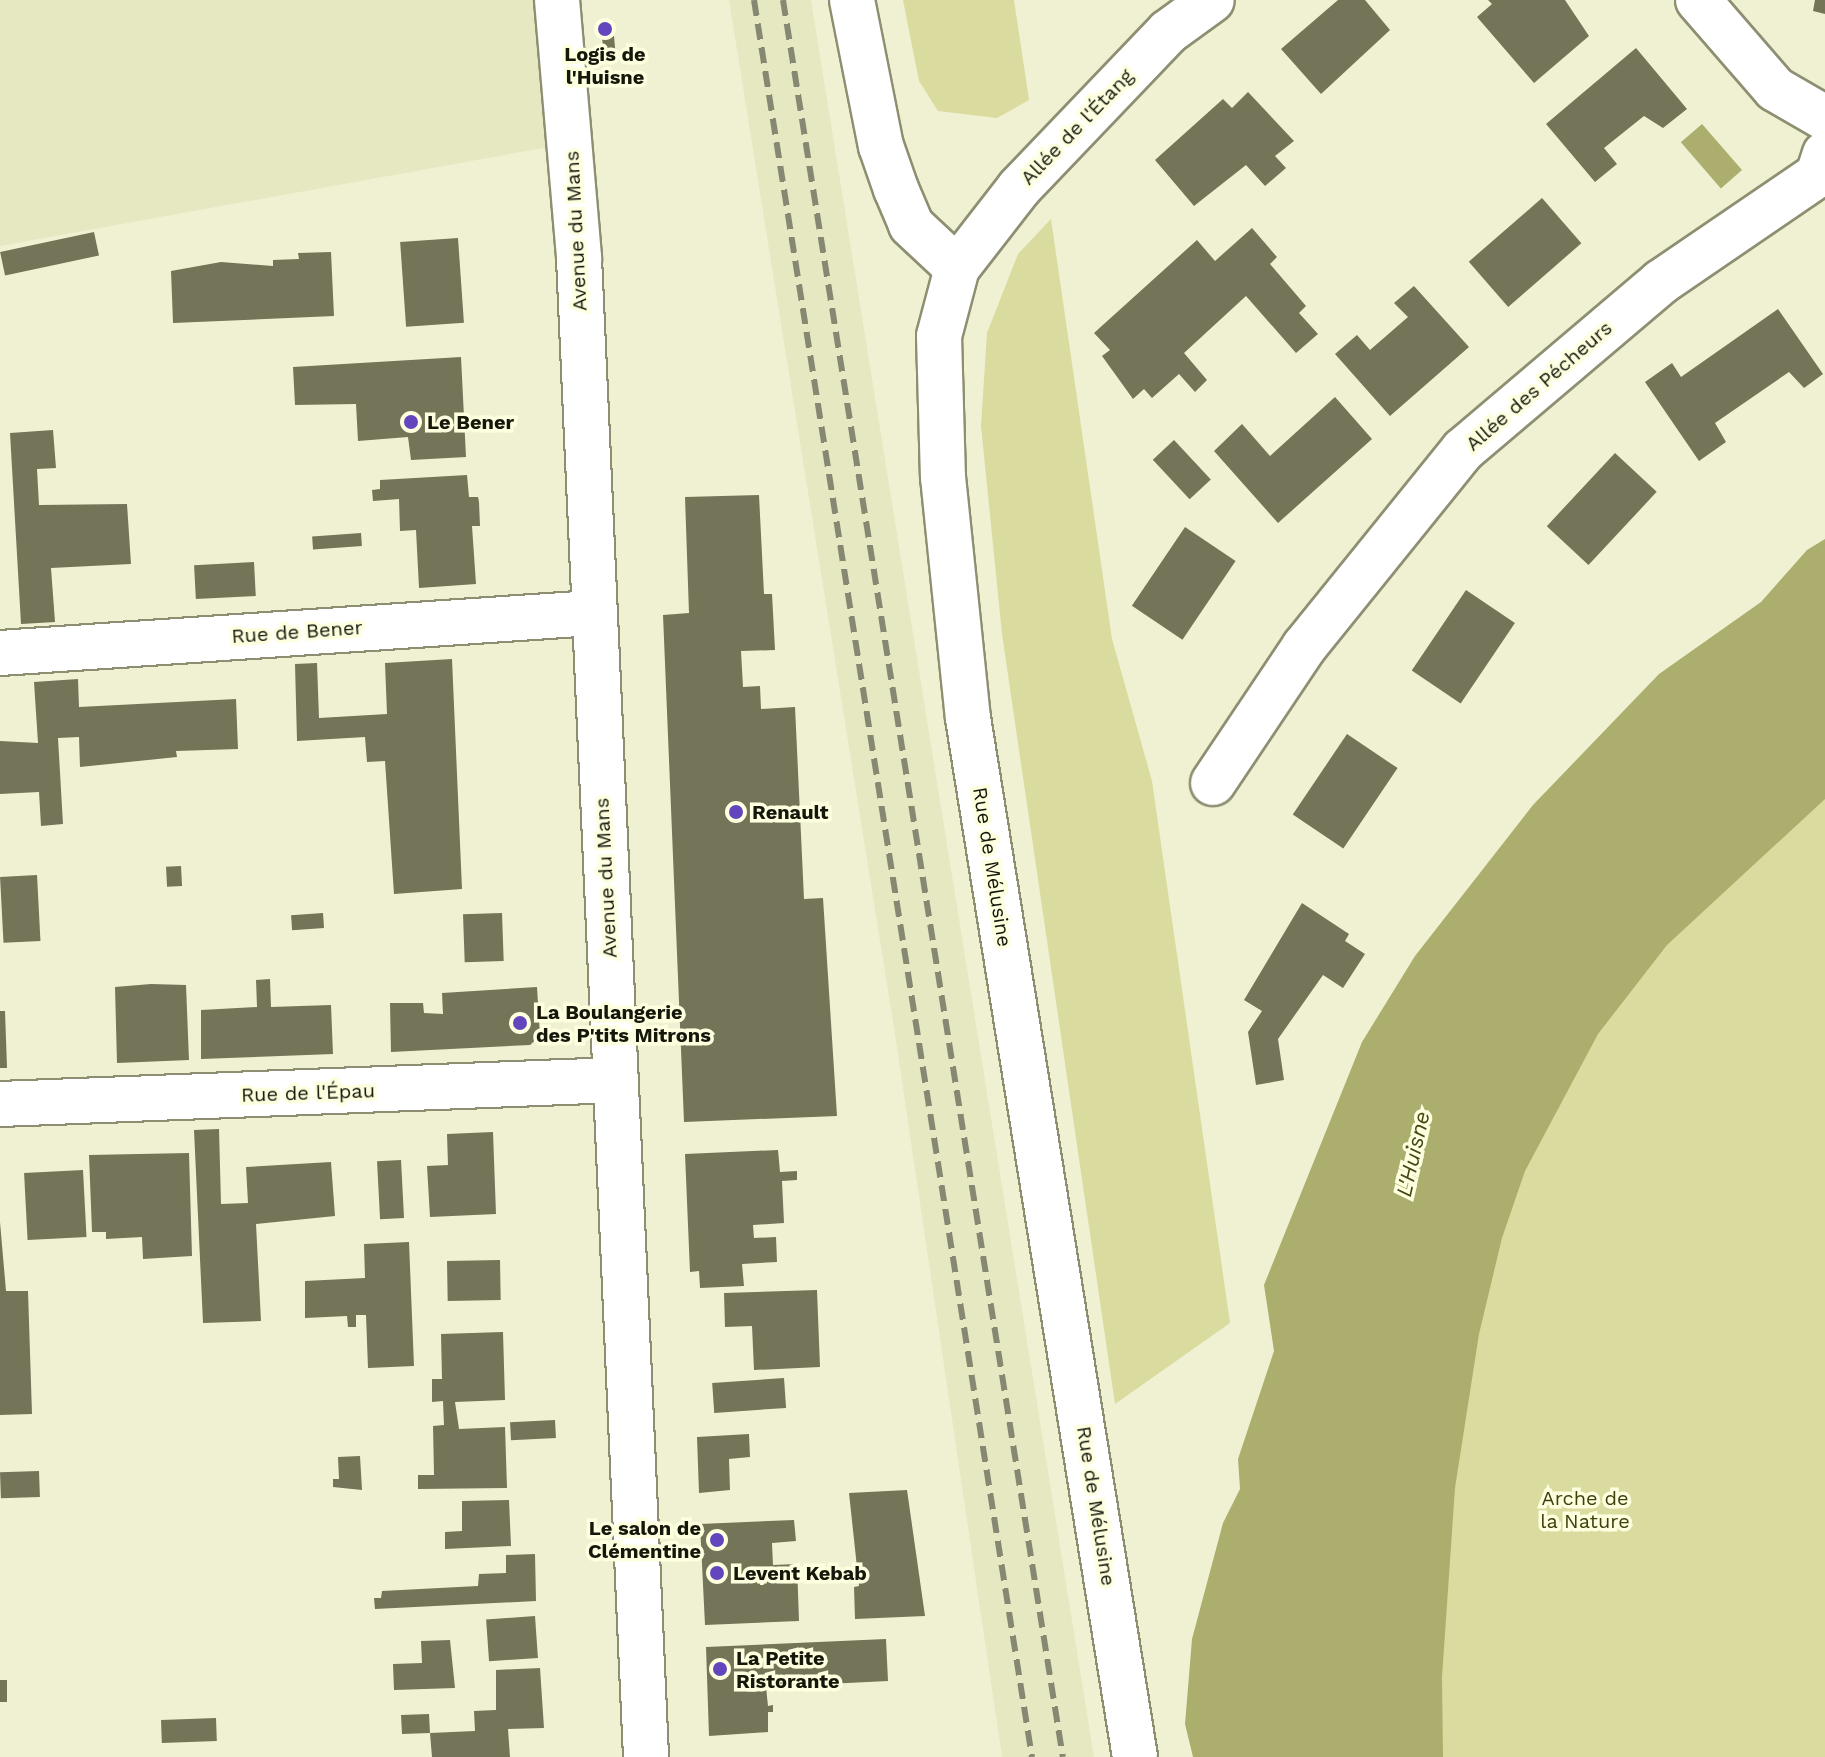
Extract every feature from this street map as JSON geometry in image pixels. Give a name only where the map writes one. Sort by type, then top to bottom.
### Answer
[{"type":"street","name":"Avenue du Mans","points":[[557,0],[578,244],[646,1757]]},
{"type":"street","points":[[852,0],[881,146],[896,189],[911,225],[957,268]]},
{"type":"street","name":"Allée de l'Étang","points":[[957,268],[1029,177],[1168,32],[1212,0]]},
{"type":"street","points":[[1698,0],[1775,89],[1825,118]]},
{"type":"street","name":"Allée des Pécheurs","points":[[1213,783],[1304,647],[1463,450],[1661,282],[1818,175],[1825,154]]},
{"type":"street","name":"Rue de Mélusine","points":[[957,268],[939,336],[943,477],[966,703],[1135,1757]]},
{"type":"street","name":"Rue de Bener","points":[[0,653],[593,613]]},
{"type":"street","name":"Rue de l'Épau","points":[[0,1104],[615,1080]]},
{"type":"shaded area","points":[[0,0],[557,0],[571,143],[0,246]]},
{"type":"shaded area","points":[[729,0],[811,0],[1094,1757],[1002,1757],[895,1034]]},
{"type":"green space","points":[[903,0],[1014,0],[1029,100],[997,118],[938,111],[919,81]]},
{"type":"green space","points":[[1051,219],[1112,639],[1152,781],[1230,1323],[1115,1404],[1002,634],[981,426],[987,333],[1018,254]]},
{"type":"green space","name":"Arche de la Nature","points":[[1825,648],[1825,1757],[1306,1757],[1353,1443]]},
{"type":"water","points":[[1702,124],[1742,170],[1721,188],[1681,142]]},
{"type":"water","name":"L'Huisne","points":[[1825,539],[1825,799],[1667,945],[1598,1034],[1525,1171],[1502,1238],[1479,1334],[1455,1488],[1442,1677],[1443,1757],[1193,1757],[1185,1724],[1192,1639],[1223,1523],[1240,1489],[1238,1459],[1274,1351],[1264,1285],[1362,1042],[1415,956],[1533,805],[1659,674],[1761,602],[1807,550]]},
{"type":"building","points":[[1338,0],[1365,0],[1390,30],[1321,94],[1281,49]]},
{"type":"building","points":[[1488,0],[1565,0],[1589,36],[1534,83],[1477,17],[1492,4]]},
{"type":"building","points":[[1815,0],[1825,0],[1825,14],[1813,11]]},
{"type":"building","points":[[614,36],[616,60],[604,61],[602,37]]},
{"type":"building","points":[[1636,48],[1687,109],[1663,128],[1644,116],[1604,148],[1617,164],[1595,182],[1546,124]]},
{"type":"building","points":[[1248,92],[1294,141],[1275,156],[1286,168],[1265,186],[1246,165],[1194,206],[1155,160],[1223,99],[1232,108]]},
{"type":"building","points":[[1542,198],[1581,243],[1508,307],[1469,262]]},
{"type":"building","points":[[1252,228],[1277,257],[1270,264],[1306,306],[1299,313],[1318,334],[1296,353],[1246,296],[1184,353],[1207,380],[1195,392],[1179,374],[1152,398],[1144,389],[1133,399],[1102,356],[1110,350],[1094,333],[1197,240],[1215,261]]},
{"type":"building","points":[[94,232],[99,255],[5,275],[0,252]]},
{"type":"building","points":[[458,238],[464,323],[406,327],[400,242]]},
{"type":"building","points":[[331,252],[334,316],[173,323],[171,271],[221,262],[273,266],[273,260],[299,259],[298,253]]},
{"type":"building","points":[[1414,286],[1469,347],[1390,416],[1335,354],[1357,335],[1370,350],[1408,317],[1394,303]]},
{"type":"building","points":[[1778,309],[1823,374],[1804,388],[1789,372],[1715,423],[1726,442],[1699,461],[1645,382],[1672,363],[1681,377]]},
{"type":"building","name":"Le Bener","points":[[461,357],[466,457],[411,460],[408,437],[358,441],[356,404],[295,405],[293,367]]},
{"type":"building","points":[[1335,397],[1372,439],[1278,523],[1214,451],[1242,424],[1270,456]]},
{"type":"building","points":[[53,430],[56,468],[37,469],[39,505],[127,504],[131,564],[51,568],[55,622],[21,624],[10,433]]},
{"type":"building","points":[[1174,440],[1211,479],[1190,499],[1153,460]]},
{"type":"building","points":[[1615,453],[1657,492],[1588,565],[1547,526]]},
{"type":"building","points":[[467,475],[469,497],[478,497],[479,502],[480,526],[472,526],[476,584],[419,588],[416,530],[400,531],[399,499],[373,501],[372,490],[380,489],[380,480]]},
{"type":"building","name":"Renault","points":[[759,495],[764,594],[772,594],[775,650],[741,651],[743,687],[760,686],[761,709],[795,707],[804,899],[823,898],[837,1116],[684,1122],[663,615],[689,613],[685,497]]},
{"type":"building","points":[[1185,527],[1236,561],[1182,640],[1132,606]]},
{"type":"building","points":[[361,533],[362,546],[313,549],[312,536]]},
{"type":"building","points":[[254,562],[256,596],[196,599],[194,565]]},
{"type":"building","points":[[1466,590],[1515,623],[1461,703],[1412,670]]},
{"type":"building","points":[[452,659],[462,889],[394,894],[385,761],[367,762],[365,737],[297,741],[295,664],[317,663],[319,718],[387,714],[385,663]]},
{"type":"building","points":[[78,679],[79,707],[236,699],[238,749],[176,751],[177,757],[80,767],[79,737],[58,738],[63,824],[41,826],[39,792],[0,794],[0,741],[38,743],[34,682]]},
{"type":"building","points":[[1347,734],[1398,768],[1343,849],[1293,814]]},
{"type":"building","points":[[181,866],[182,886],[167,887],[166,867]]},
{"type":"building","points":[[37,875],[40,941],[4,943],[0,877]]},
{"type":"building","points":[[1302,903],[1349,934],[1345,941],[1365,954],[1343,988],[1323,975],[1278,1039],[1284,1080],[1256,1085],[1248,1032],[1262,1011],[1244,1000]]},
{"type":"building","points":[[323,913],[324,928],[292,930],[291,915]]},
{"type":"building","points":[[502,913],[504,961],[465,962],[463,914]]},
{"type":"building","points":[[270,979],[271,1007],[331,1005],[333,1054],[201,1059],[201,1010],[257,1007],[256,980]]},
{"type":"building","points":[[186,985],[189,1060],[117,1063],[115,987]]},
{"type":"building","points":[[537,987],[540,1036],[530,1045],[391,1052],[390,1003],[423,1003],[424,1013],[443,1014],[442,993]]},
{"type":"building","points":[[0,1011],[5,1011],[7,1068],[0,1068]]},
{"type":"building","points":[[219,1129],[221,1204],[248,1203],[246,1167],[331,1162],[335,1216],[256,1224],[261,1321],[203,1323],[194,1130]]},
{"type":"building","points":[[493,1132],[496,1214],[430,1217],[427,1166],[448,1165],[447,1134]]},
{"type":"building","points":[[778,1150],[780,1172],[797,1171],[797,1180],[782,1181],[784,1223],[753,1225],[754,1238],[776,1237],[777,1262],[742,1264],[744,1286],[700,1288],[699,1271],[690,1272],[685,1154]]},
{"type":"building","points":[[189,1153],[192,1256],[143,1259],[142,1237],[106,1239],[106,1232],[92,1232],[89,1155]]},
{"type":"building","points":[[401,1160],[404,1218],[380,1219],[377,1161]]},
{"type":"building","points":[[83,1170],[87,1237],[28,1240],[24,1173]]},
{"type":"building","points":[[0,1222],[6,1291],[28,1291],[32,1414],[0,1415]]},
{"type":"building","points":[[409,1242],[414,1366],[368,1368],[366,1315],[356,1315],[356,1327],[348,1327],[347,1316],[305,1318],[305,1281],[365,1278],[364,1244]]},
{"type":"building","points":[[500,1260],[501,1300],[448,1301],[447,1261]]},
{"type":"building","points":[[817,1290],[820,1367],[754,1370],[752,1326],[725,1327],[724,1293]]},
{"type":"building","points":[[503,1332],[505,1400],[455,1402],[459,1429],[505,1427],[507,1488],[418,1489],[418,1475],[434,1475],[433,1426],[444,1425],[443,1401],[432,1402],[432,1379],[442,1379],[441,1334]]},
{"type":"building","points":[[784,1378],[786,1408],[714,1413],[712,1383]]},
{"type":"building","points":[[555,1420],[556,1438],[511,1440],[510,1422]]},
{"type":"building","points":[[749,1434],[750,1457],[729,1459],[730,1490],[699,1493],[697,1437]]},
{"type":"building","points":[[360,1456],[362,1490],[333,1487],[333,1479],[339,1479],[338,1457]]},
{"type":"building","points":[[39,1471],[40,1497],[1,1498],[0,1472]]},
{"type":"building","points":[[907,1490],[925,1616],[855,1619],[854,1587],[859,1586],[849,1493]]},
{"type":"building","points":[[509,1500],[511,1546],[445,1549],[445,1532],[462,1531],[462,1501]]},
{"type":"building","points":[[794,1520],[796,1541],[772,1543],[773,1565],[797,1564],[799,1621],[705,1625],[700,1524]]},
{"type":"building","points":[[535,1554],[536,1601],[375,1609],[374,1598],[381,1598],[382,1591],[478,1586],[479,1574],[506,1573],[506,1555]]},
{"type":"building","points":[[535,1616],[538,1658],[489,1661],[486,1619]]},
{"type":"building","points":[[886,1639],[888,1681],[766,1687],[768,1706],[773,1705],[773,1712],[768,1712],[768,1732],[709,1736],[706,1647]]},
{"type":"building","points":[[450,1640],[455,1688],[394,1690],[393,1664],[422,1663],[421,1641]]},
{"type":"building","points":[[540,1668],[544,1728],[508,1729],[510,1757],[432,1757],[430,1733],[475,1731],[474,1711],[496,1710],[496,1670]]},
{"type":"building","points":[[0,1680],[7,1680],[7,1702],[0,1702]]},
{"type":"building","points":[[429,1714],[430,1733],[402,1734],[401,1715]]},
{"type":"building","points":[[216,1718],[217,1741],[162,1743],[161,1720]]},
{"type":"railway","points":[[754,0],[1032,1757]]},
{"type":"railway","points":[[783,0],[1063,1757]]},
{"type":"place","name":"Logis de l'Huisne","points":[[605,29]]},
{"type":"place","name":"Le Bener","points":[[411,422]]},
{"type":"place","name":"Renault","points":[[736,812]]},
{"type":"place","name":"La Boulangerie des P'tits Mitrons","points":[[520,1023]]},
{"type":"place","name":"Le salon de Clémentine","points":[[717,1540]]},
{"type":"place","name":"Levent Kebab","points":[[717,1573]]},
{"type":"place","name":"La Petite Ristorante","points":[[720,1669]]}]
